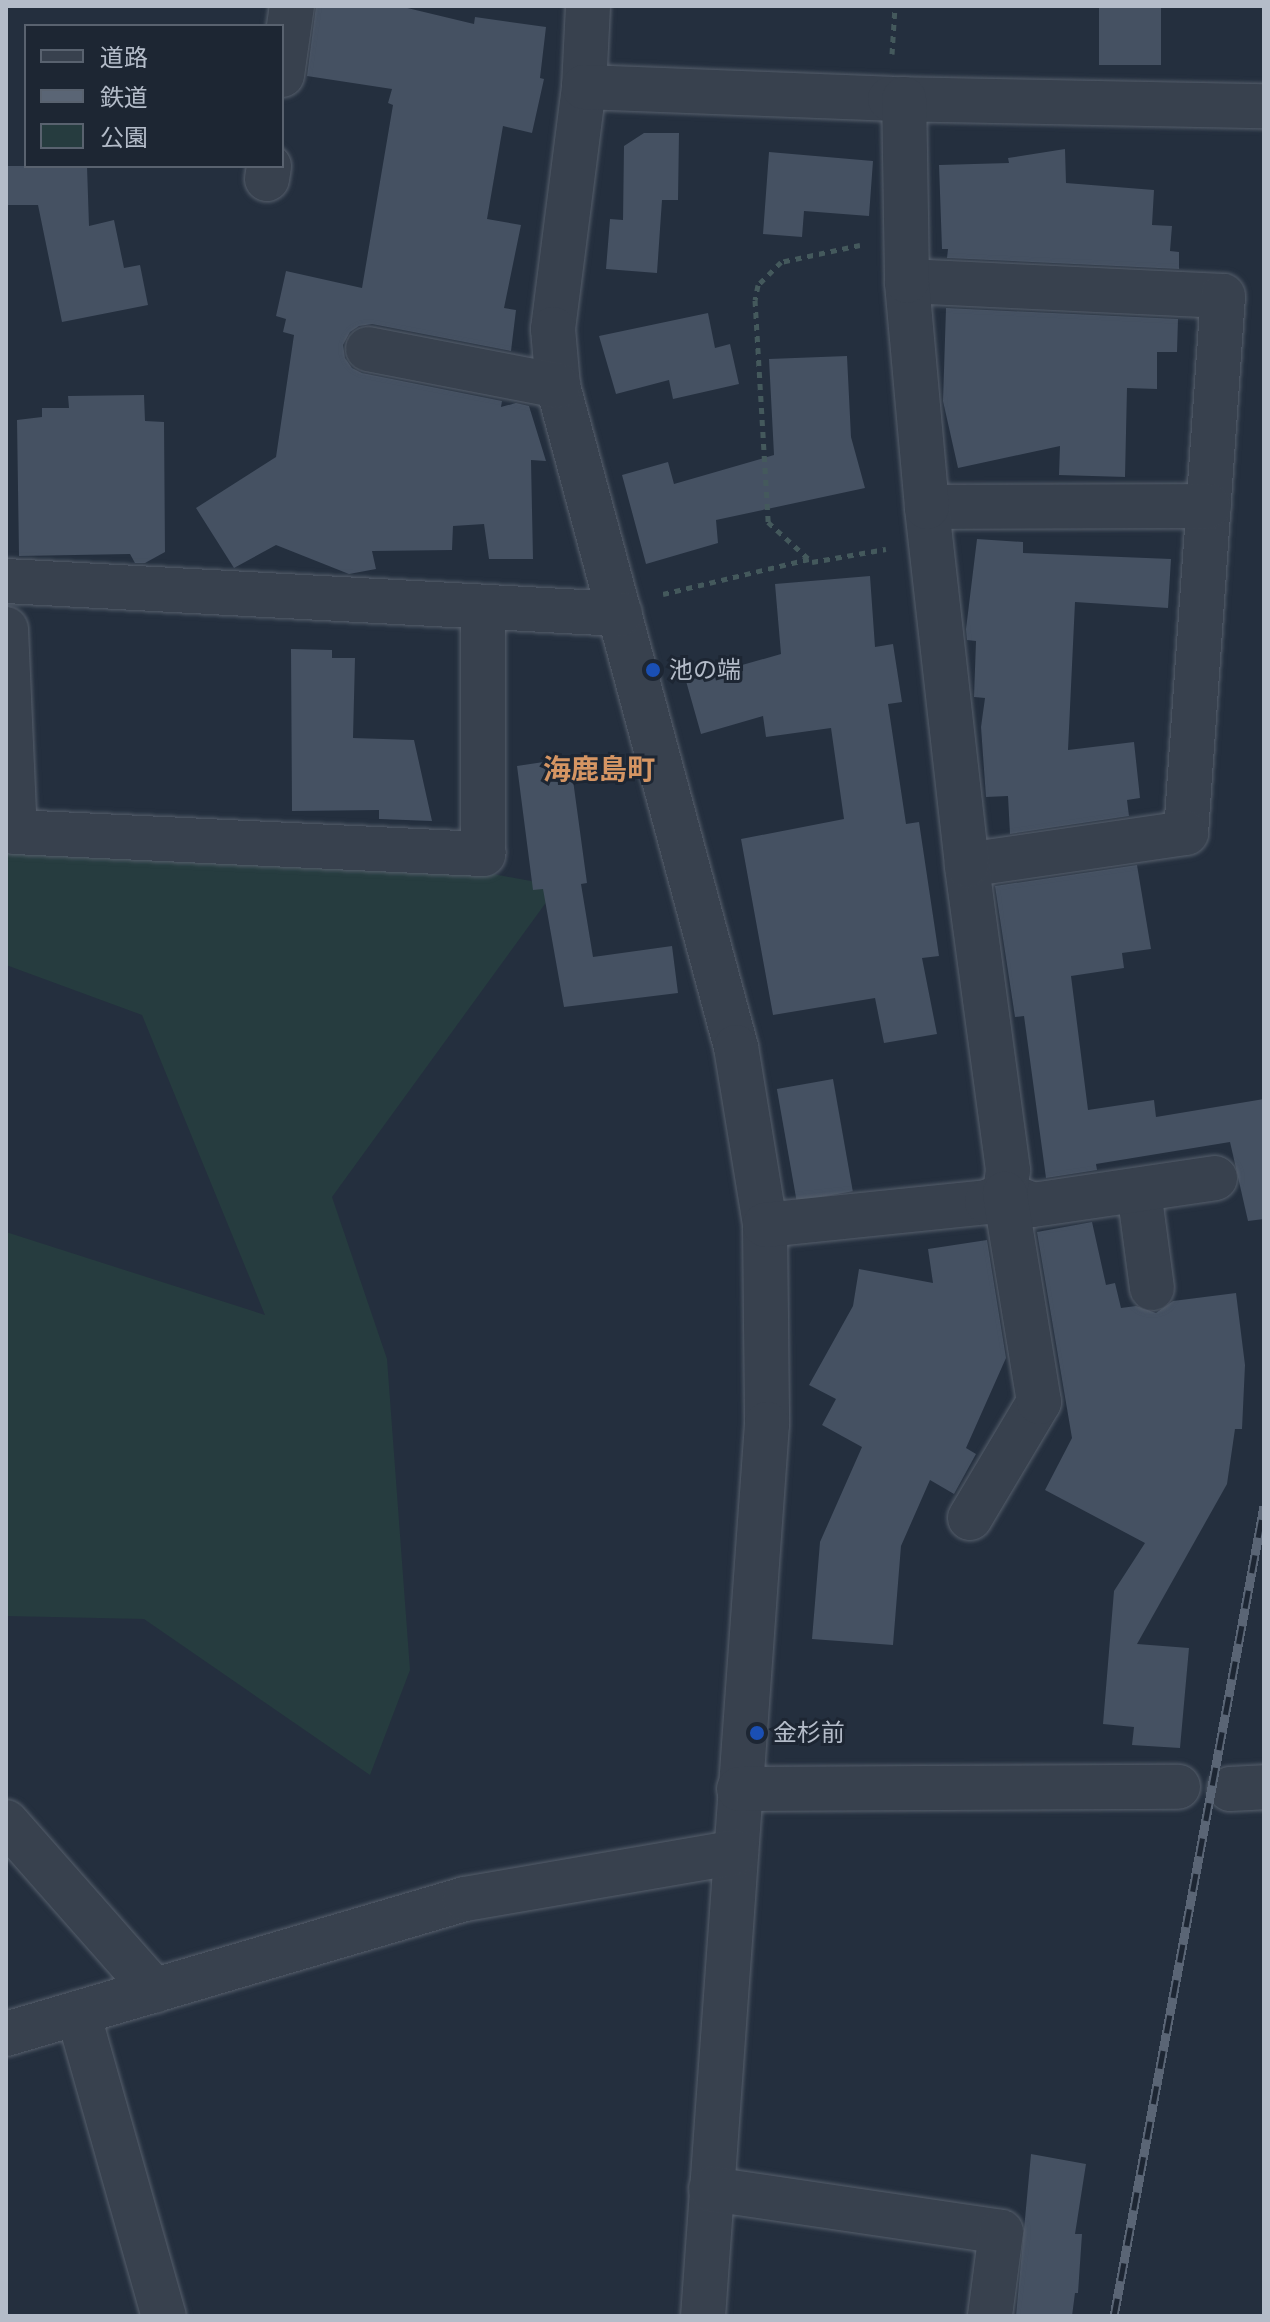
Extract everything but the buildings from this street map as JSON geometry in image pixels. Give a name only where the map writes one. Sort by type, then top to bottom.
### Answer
[{"type":"street","points":[[284,61],[292,6]]},
{"type":"street","points":[[588,6],[584,87],[553,329],[558,386],[639,604],[736,1047],[765,1225],[767,1424],[703,2316]]},
{"type":"street","points":[[584,87],[904,99],[1264,106]]},
{"type":"street","points":[[904,99],[907,281],[929,524],[967,865],[1008,1170],[1005,1194],[1039,1402],[970,1518]]},
{"type":"street","points":[[907,281],[1223,296],[1186,833],[967,865]]},
{"type":"street","points":[[368,349],[558,386]]},
{"type":"street","points":[[929,524],[1209,506]]},
{"type":"street","points":[[6,581],[483,608],[639,604]]},
{"type":"street","points":[[6,637],[15,832],[483,854],[483,608]]},
{"type":"street","points":[[765,1225],[987,1202],[1005,1194],[1033,1205],[1215,1178]]},
{"type":"street","points":[[1139,1191],[1152,1288]]},
{"type":"street","points":[[739,1789],[1178,1787]]},
{"type":"street","points":[[6,1822],[155,1991]]},
{"type":"street","points":[[6,2034],[465,1899],[736,1852]]},
{"type":"street","points":[[78,2013],[164,2316]]},
{"type":"street","points":[[711,2189],[1001,2232],[990,2316]]},
{"type":"path","points":[[906,235],[781,262],[758,285],[755,300],[768,522],[812,562],[929,524]]},
{"type":"path","points":[[639,604],[809,559]]},
{"type":"green space","points":[[6,847],[493,874],[558,886],[332,1197],[387,1359],[410,1670],[370,1775],[144,1619],[6,1616],[6,1232],[265,1315],[142,1015],[6,965]]},
{"type":"railway","points":[[1114,2316],[1264,1506]]},
{"type":"place","name":"池の端","points":[[653,670]]},
{"type":"place","name":"金杉前","points":[[757,1733]]},
{"type":"district","name":"海鹿島町","points":[[599,770]]}]
